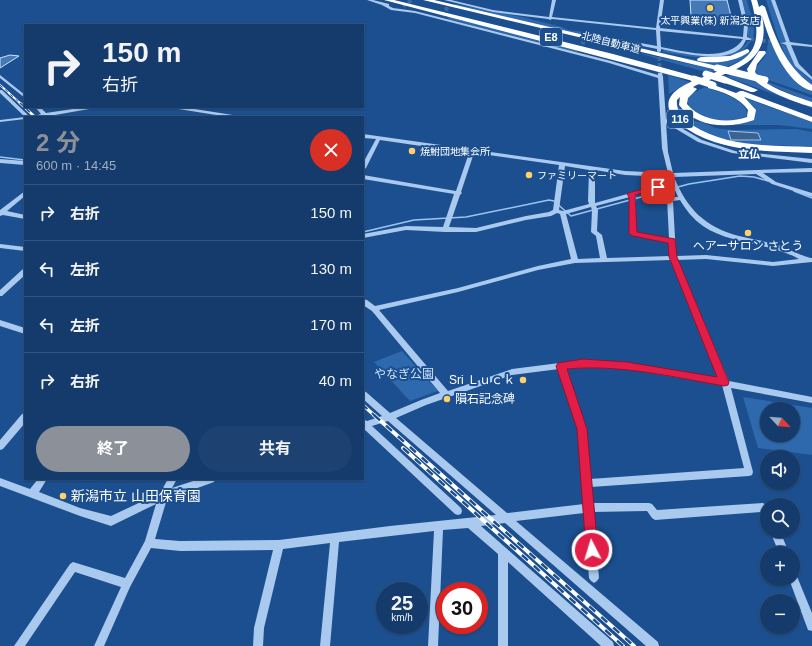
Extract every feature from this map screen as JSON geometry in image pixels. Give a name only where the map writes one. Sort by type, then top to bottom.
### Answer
[{"type":"highway","name":"北陸自動車道","points":[[412,0],[627,52],[698,77]]},
{"type":"highway","points":[[426,0],[670,55],[714,60],[728,59],[745,53],[755,44],[760,33]]},
{"type":"highway","name":"116","points":[[754,0],[760,33],[760,44],[754,54],[736,66],[680,91],[673,100],[673,110],[678,118],[690,128],[723,142],[753,147],[812,150]]},
{"type":"highway","points":[[760,0],[783,62],[790,72],[812,89]]},
{"type":"highway","points":[[385,2],[698,77],[812,120]]},
{"type":"highway","name":"北陸自動車道","points":[[402,3],[626,56],[717,83],[812,115]]},
{"type":"highway","points":[[764,11],[768,33],[762,52],[752,66],[752,72],[756,79],[773,89],[812,105]]},
{"type":"highway","points":[[584,36],[765,80],[812,96]]},
{"type":"highway","points":[[717,83],[731,94],[745,101],[752,110],[751,118],[740,123],[732,124],[709,121],[688,111],[685,107],[683,99],[684,95],[693,89],[754,61],[762,52]]},
{"type":"highway","name":"北陸自動車道","points":[[717,83],[812,110]]},
{"type":"street","points":[[369,0],[385,2],[397,7],[402,3]]},
{"type":"street","points":[[446,0],[451,3],[493,11],[550,19],[747,39]]},
{"type":"street","points":[[550,19],[554,0]]},
{"type":"street","points":[[659,49],[658,30],[662,0]]},
{"type":"street","points":[[584,22],[584,36],[659,49],[704,55],[722,55],[736,51],[747,39],[746,25],[740,0]]},
{"type":"street","points":[[773,0],[797,65],[812,79]]},
{"type":"street","points":[[385,2],[392,9],[443,17],[581,52],[660,75],[666,156],[671,175],[681,198],[701,222],[715,230],[784,248],[810,262]]},
{"type":"street","points":[[783,43],[812,46]]},
{"type":"street","points":[[0,76],[24,96]]},
{"type":"street","points":[[0,91],[27,116]]},
{"type":"street","points":[[38,108],[46,116],[89,108]]},
{"type":"street","points":[[177,108],[210,115],[224,116]]},
{"type":"street","points":[[0,121],[24,118]]},
{"type":"street","points":[[664,120],[700,141],[728,151],[812,161]]},
{"type":"street","points":[[364,136],[472,150],[562,165],[625,173],[671,175],[812,170]]},
{"type":"street","points":[[364,166],[379,138]]},
{"type":"street","points":[[445,230],[459,193],[472,150]]},
{"type":"street","points":[[0,161],[24,163]]},
{"type":"street","points":[[562,165],[560,212],[575,261]]},
{"type":"street","points":[[592,169],[591,201],[594,204],[595,210],[594,232],[599,235],[604,260]]},
{"type":"street","points":[[757,172],[774,183],[812,195]]},
{"type":"street","points":[[364,177],[459,193]]},
{"type":"street","points":[[364,236],[406,228],[476,230],[594,204],[658,187]]},
{"type":"street","points":[[1,213],[24,194]]},
{"type":"street","points":[[631,194],[633,197],[633,234],[672,241]]},
{"type":"street","points":[[586,483],[749,472],[725,383],[673,257],[670,199],[681,198]]},
{"type":"street","points":[[1,213],[24,217]]},
{"type":"street","points":[[0,246],[24,249]]},
{"type":"street","points":[[374,309],[458,290],[538,268],[575,261],[706,257],[773,264],[810,262]]},
{"type":"street","points":[[0,294],[24,272]]},
{"type":"street","points":[[364,302],[374,309],[446,394]]},
{"type":"street","points":[[0,323],[24,331]]},
{"type":"street","points":[[458,511],[364,425],[389,417],[446,394],[512,372],[583,363],[627,366],[812,400]]},
{"type":"street","points":[[561,366],[582,429],[594,578]]},
{"type":"street","points":[[364,395],[654,646]]},
{"type":"street","points":[[0,446],[24,418]]},
{"type":"street","points":[[32,494],[42,480]]},
{"type":"street","points":[[99,646],[127,584],[149,543],[162,496],[172,480]]},
{"type":"street","points":[[0,482],[80,512],[111,521],[162,496],[208,480]]},
{"type":"street","points":[[149,543],[180,546],[279,545],[589,508],[649,507],[655,515],[760,507]]},
{"type":"street","points":[[470,523],[609,646]]},
{"type":"street","points":[[433,646],[439,526]]},
{"type":"street","points":[[325,646],[335,538]]},
{"type":"street","points":[[258,646],[259,628],[279,545]]},
{"type":"street","points":[[503,552],[503,646]]},
{"type":"street","points":[[19,646],[72,567],[127,584]]},
{"type":"street","points":[[796,586],[812,626]]},
{"type":"green space","points":[[742,0],[747,0],[753,23],[753,38],[748,37],[748,25]]},
{"type":"green space","points":[[766,0],[771,0],[786,42],[779,41]]},
{"type":"green space","points":[[455,4],[522,17],[562,27],[568,30],[584,32],[583,36],[455,6]]},
{"type":"green space","points":[[449,17],[580,50],[576,52],[447,19]]},
{"type":"green space","points":[[748,41],[751,41],[744,49],[734,55],[723,57],[710,58],[684,56],[662,52],[665,49],[698,55],[722,55],[732,53],[741,48]]},
{"type":"green space","points":[[768,43],[772,44],[783,66],[792,77],[812,92],[812,95],[757,76],[756,67],[766,55]]},
{"type":"green space","points":[[781,44],[787,46],[797,65],[812,81],[812,87],[789,63]]},
{"type":"green space","points":[[752,50],[742,60],[724,68],[669,55],[711,61],[732,59]]},
{"type":"green space","points":[[635,52],[717,70],[709,73]]},
{"type":"green space","points":[[733,73],[753,78],[812,106],[812,108],[727,77]]},
{"type":"green space","points":[[668,75],[690,82],[669,94]]},
{"type":"green space","points":[[762,80],[812,98],[812,103],[770,85]]},
{"type":"green space","points":[[705,87],[731,96],[742,104],[748,115],[733,121],[723,121],[704,117],[696,112],[690,106],[687,99],[691,94]]},
{"type":"green space","points":[[742,97],[812,122],[812,129],[779,125],[735,125],[751,121],[755,116],[755,108]]},
{"type":"green space","points":[[679,106],[685,116],[692,121],[702,122],[715,128],[731,130],[797,129],[812,132],[812,147],[757,145],[719,139],[702,132],[688,122],[677,107]]},
{"type":"green space","name":"やなぎ公園","points":[[402,351],[438,391],[410,401],[374,362]]},
{"type":"green space","points":[[743,397],[774,402],[760,402],[760,442],[800,442],[800,406],[812,408],[812,455],[800,453],[800,450],[773,450],[758,448]]},
{"type":"shaded area","points":[[728,131],[758,133],[761,140],[731,140]]},
{"type":"building","name":"太平興業(株) 新潟支店","points":[[690,0],[727,0],[732,20],[691,16]]},
{"type":"building","points":[[10,55],[19,56],[0,68],[0,58]]},
{"type":"waterway","points":[[0,157],[24,160]]},
{"type":"waterway","points":[[364,232],[414,220],[466,217],[549,200],[554,201],[571,216],[689,184],[740,176],[754,177],[768,181]]},
{"type":"waterway","points":[[794,191],[812,198]]},
{"type":"tunnel","points":[[403,6],[412,0]]},
{"type":"tunnel","points":[[443,16],[449,4]]},
{"type":"tunnel","points":[[581,50],[585,36]]},
{"type":"tunnel","points":[[750,39],[783,43]]},
{"type":"tunnel","points":[[659,51],[660,74]]},
{"type":"railway","points":[[0,85],[21,104]]},
{"type":"railway","points":[[20,103],[24,107]]},
{"type":"railway","points":[[25,108],[34,116]]},
{"type":"railway","points":[[364,406],[375,416]]},
{"type":"railway","points":[[374,415],[634,646]]},
{"type":"railway","points":[[403,448],[623,646]]},
{"type":"place","name":"太平興業(株) 新潟支店","points":[[710,8]]},
{"type":"place","name":"焼鮒団地集会所","points":[[412,151]]},
{"type":"place","name":"ファミリーマート","points":[[529,175]]},
{"type":"place","name":"ヘアーサロン さとう","points":[[748,233]]},
{"type":"place","name":"Sri Ｌｕｃｋ","points":[[523,380]]},
{"type":"place","name":"隕石記念碑","points":[[447,399]]},
{"type":"place","name":"新潟市立 山田保育園","points":[[63,496]]},
{"type":"district","name":"立仏","points":[[749,154]]},
{"type":"route","points":[[592,550],[582,429],[561,366],[583,363],[627,366],[724,382],[673,257],[672,241],[633,234],[633,197],[631,194],[658,187]]}]
